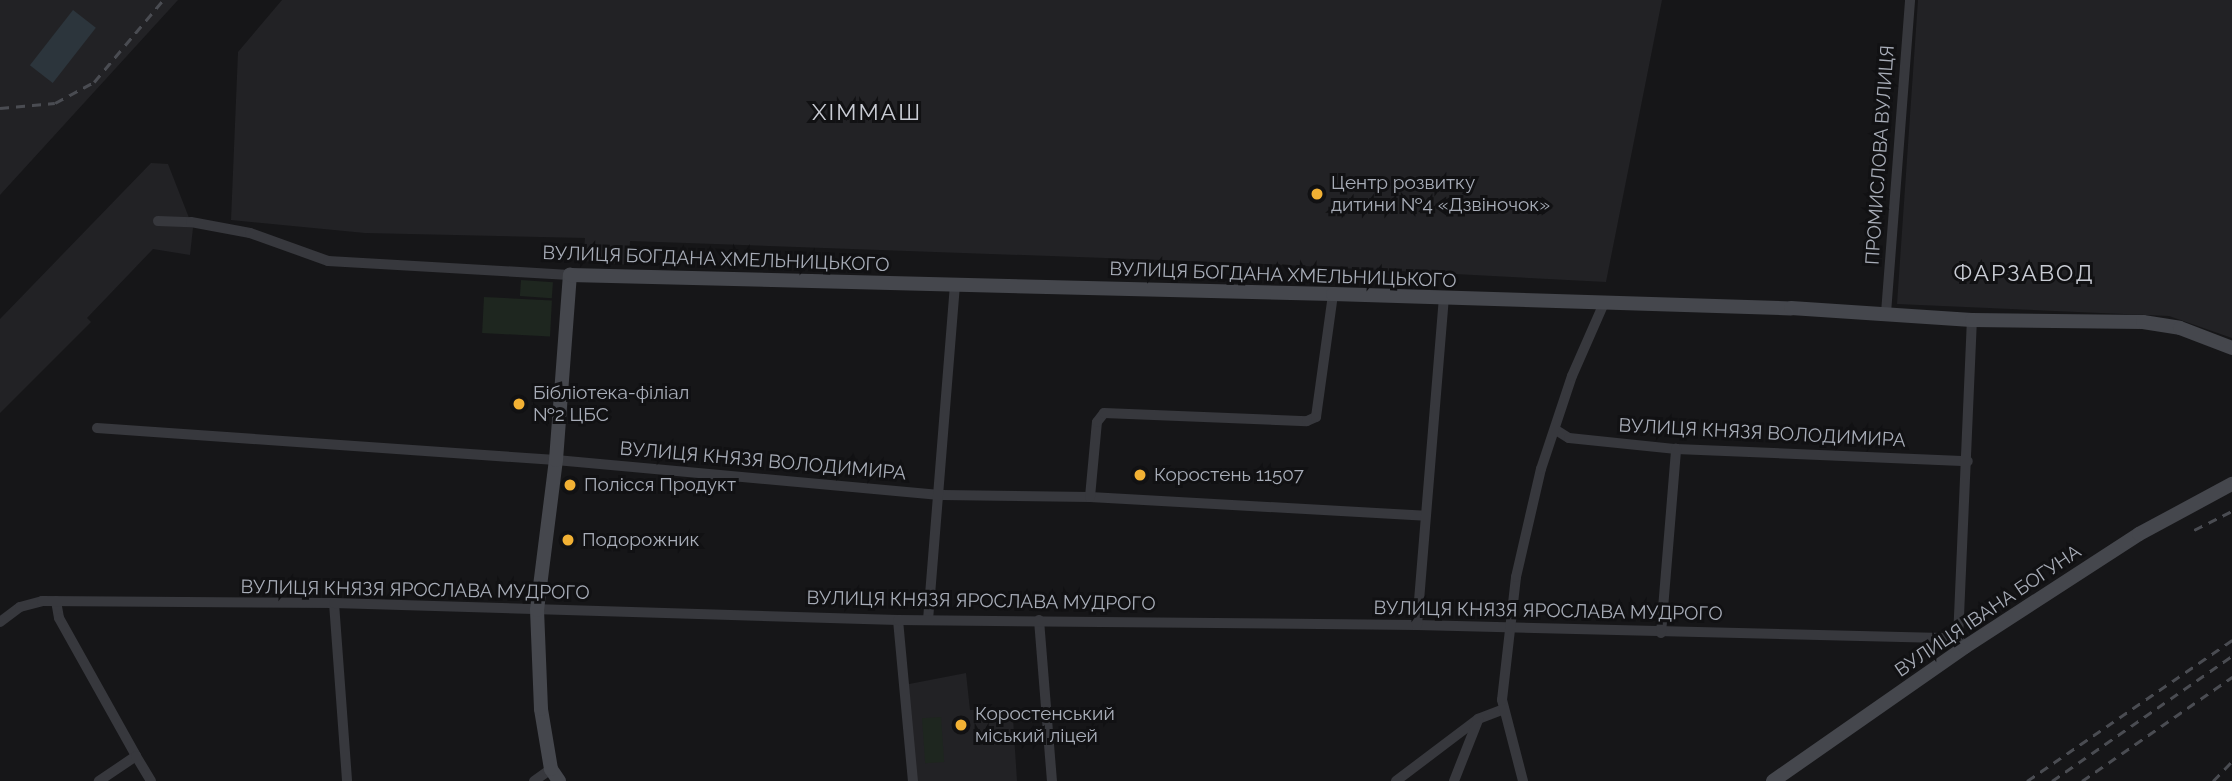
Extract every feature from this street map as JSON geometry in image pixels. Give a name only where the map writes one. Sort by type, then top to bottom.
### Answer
[{"type":"street","name":"ПРОМИСЛОВА ВУЛИЦЯ","points":[[1886,313],[1910,0]]},
{"type":"street","name":"ВУЛИЦЯ БОГДАНА ХМЕЛЬНИЦЬКОГО","points":[[158,221],[191,222],[250,233],[328,261],[569,275],[1334,294],[1444,300],[1886,313],[1972,320],[2143,322],[2179,328],[2232,348]]},
{"type":"street","points":[[534,781],[555,775],[541,709],[537,610],[556,460],[569,275]]},
{"type":"street","points":[[928,620],[942,495],[956,285]]},
{"type":"street","points":[[1090,497],[1097,422],[1104,414],[1307,421],[1316,417],[1334,294]]},
{"type":"street","points":[[1417,625],[1444,300]]},
{"type":"street","points":[[1523,781],[1504,709],[1516,577],[1541,469],[1572,376],[1604,303]]},
{"type":"street","points":[[1961,643],[1972,320]]},
{"type":"street","name":"ВУЛИЦЯ КНЯЗЯ ВОЛОДИМИРА","points":[[97,428],[556,460],[942,495],[1090,497],[1425,516]]},
{"type":"street","name":"ВУЛИЦЯ КНЯЗЯ ВОЛОДИМИРА","points":[[1556,430],[1569,438],[1676,449],[1968,461]]},
{"type":"street","points":[[1661,633],[1676,449]]},
{"type":"street","name":"ВУЛИЦЯ ІВАНА БОГУНА","points":[[1773,781],[1961,643],[2139,534],[2232,484]]},
{"type":"street","points":[[56,601],[59,618],[151,781]]},
{"type":"street","name":"ВУЛИЦЯ КНЯЗЯ ЯРОСЛАВА МУДРОГО","points":[[0,622],[31,602],[334,603],[898,620],[1417,625],[1961,643]]},
{"type":"street","points":[[334,603],[347,781]]},
{"type":"street","points":[[898,620],[913,781]]},
{"type":"street","points":[[1039,620],[1052,781]]},
{"type":"street","points":[[1396,781],[1478,719],[1504,709]]},
{"type":"street","points":[[1454,781],[1478,719]]},
{"type":"street","points":[[99,781],[136,755]]},
{"type":"shaded area","points":[[0,0],[178,0],[0,195]]},
{"type":"shaded area","points":[[282,0],[1662,0],[1606,282],[1244,263],[630,241],[629,265],[583,261],[585,238],[365,233],[231,220],[238,52]]},
{"type":"shaded area","points":[[1918,0],[2232,0],[2232,338],[2169,316],[1897,304]]},
{"type":"shaded area","points":[[73,10],[96,28],[53,83],[30,65]]},
{"type":"shaded area","points":[[151,163],[168,164],[193,228],[190,255],[153,249],[87,318],[91,322],[0,413],[0,319]]},
{"type":"shaded area","points":[[521,280],[553,282],[552,298],[520,296]]},
{"type":"shaded area","points":[[484,297],[552,301],[550,337],[482,333]]},
{"type":"shaded area","name":"Коростенський міський ліцей","points":[[966,673],[970,710],[1005,708],[1013,718],[1017,781],[913,781],[904,685]]},
{"type":"shaded area","points":[[941,717],[944,762],[925,763],[922,718]]},
{"type":"railway","points":[[0,108],[55,103],[94,82],[163,0]]},
{"type":"railway","points":[[2194,530],[2232,511]]},
{"type":"railway","points":[[2027,781],[2232,640]]},
{"type":"railway","points":[[2052,781],[2232,656]]},
{"type":"railway","points":[[2082,781],[2232,677]]},
{"type":"railway","points":[[2213,781],[2232,761]]},
{"type":"place","name":"Центр розвитку дитини №4 «Дзвіночок»","points":[[1317,194]]},
{"type":"place","name":"Бібліотека-філіал №2 ЦБС","points":[[519,404]]},
{"type":"place","name":"Коростень 11507","points":[[1140,475]]},
{"type":"place","name":"Полісся Продукт","points":[[570,485]]},
{"type":"place","name":"Подорожник","points":[[568,540]]},
{"type":"place","name":"Коростенський міський ліцей","points":[[961,725]]},
{"type":"district","name":"ХІММАШ","points":[[867,112]]},
{"type":"district","name":"ФАРЗАВОД","points":[[2024,273]]}]
